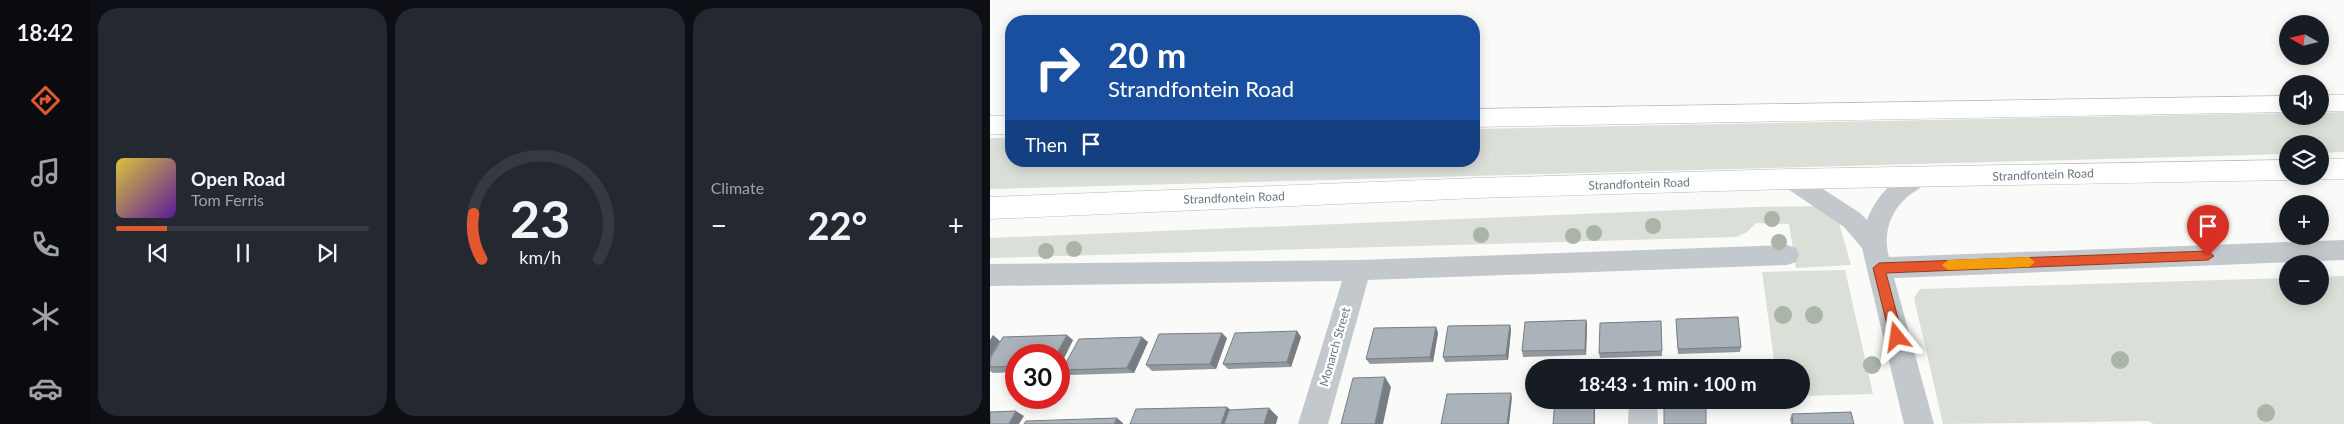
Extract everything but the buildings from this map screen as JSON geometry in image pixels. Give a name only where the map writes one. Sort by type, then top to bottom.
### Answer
[{"type":"main road","points":[[2329,103],[2344,103]]},
{"type":"main road","points":[[1480,118],[2279,104]]},
{"type":"main road","points":[[990,125],[1005,125]]},
{"type":"main road","points":[[2329,169],[2344,169]]},
{"type":"main road","name":"Strandfontein Road","points":[[990,208],[1477,188],[1790,179],[2279,170]]},
{"type":"street","points":[[1918,177],[1896,192],[1888,201],[1877,221],[1876,256],[1919,424]]},
{"type":"street","points":[[1790,179],[1852,220],[1876,256]]},
{"type":"street","points":[[1876,256],[2344,250]]},
{"type":"street","points":[[990,275],[1358,270],[1787,255]]},
{"type":"street","name":"Monarch Street","points":[[1313,424],[1358,270]]},
{"type":"street","points":[[1643,409],[1643,424]]},
{"type":"shaded area","points":[[2344,112],[2344,152],[2329,153],[2329,135],[2279,135],[2279,154],[990,189],[990,138],[1005,138],[1005,167],[1480,167],[1480,129],[2279,113],[2279,125],[2329,125],[2329,113]]},
{"type":"shaded area","points":[[1819,206],[1837,216],[1851,265],[1796,268],[1789,224],[1756,223],[1747,232],[1736,237],[990,258],[990,238]]},
{"type":"shaded area","points":[[1845,270],[1873,394],[1810,396],[1810,359],[1774,359],[1762,272]]},
{"type":"shaded area","points":[[2344,276],[2344,424],[2154,424],[2148,421],[1943,424],[1914,298],[1920,289],[2279,278],[2279,305],[2329,305],[2329,277]]},
{"type":"slow traffic","points":[[1948,265],[2029,262]]},
{"type":"route","points":[[1897,337],[1879,268],[2208,256]]}]
